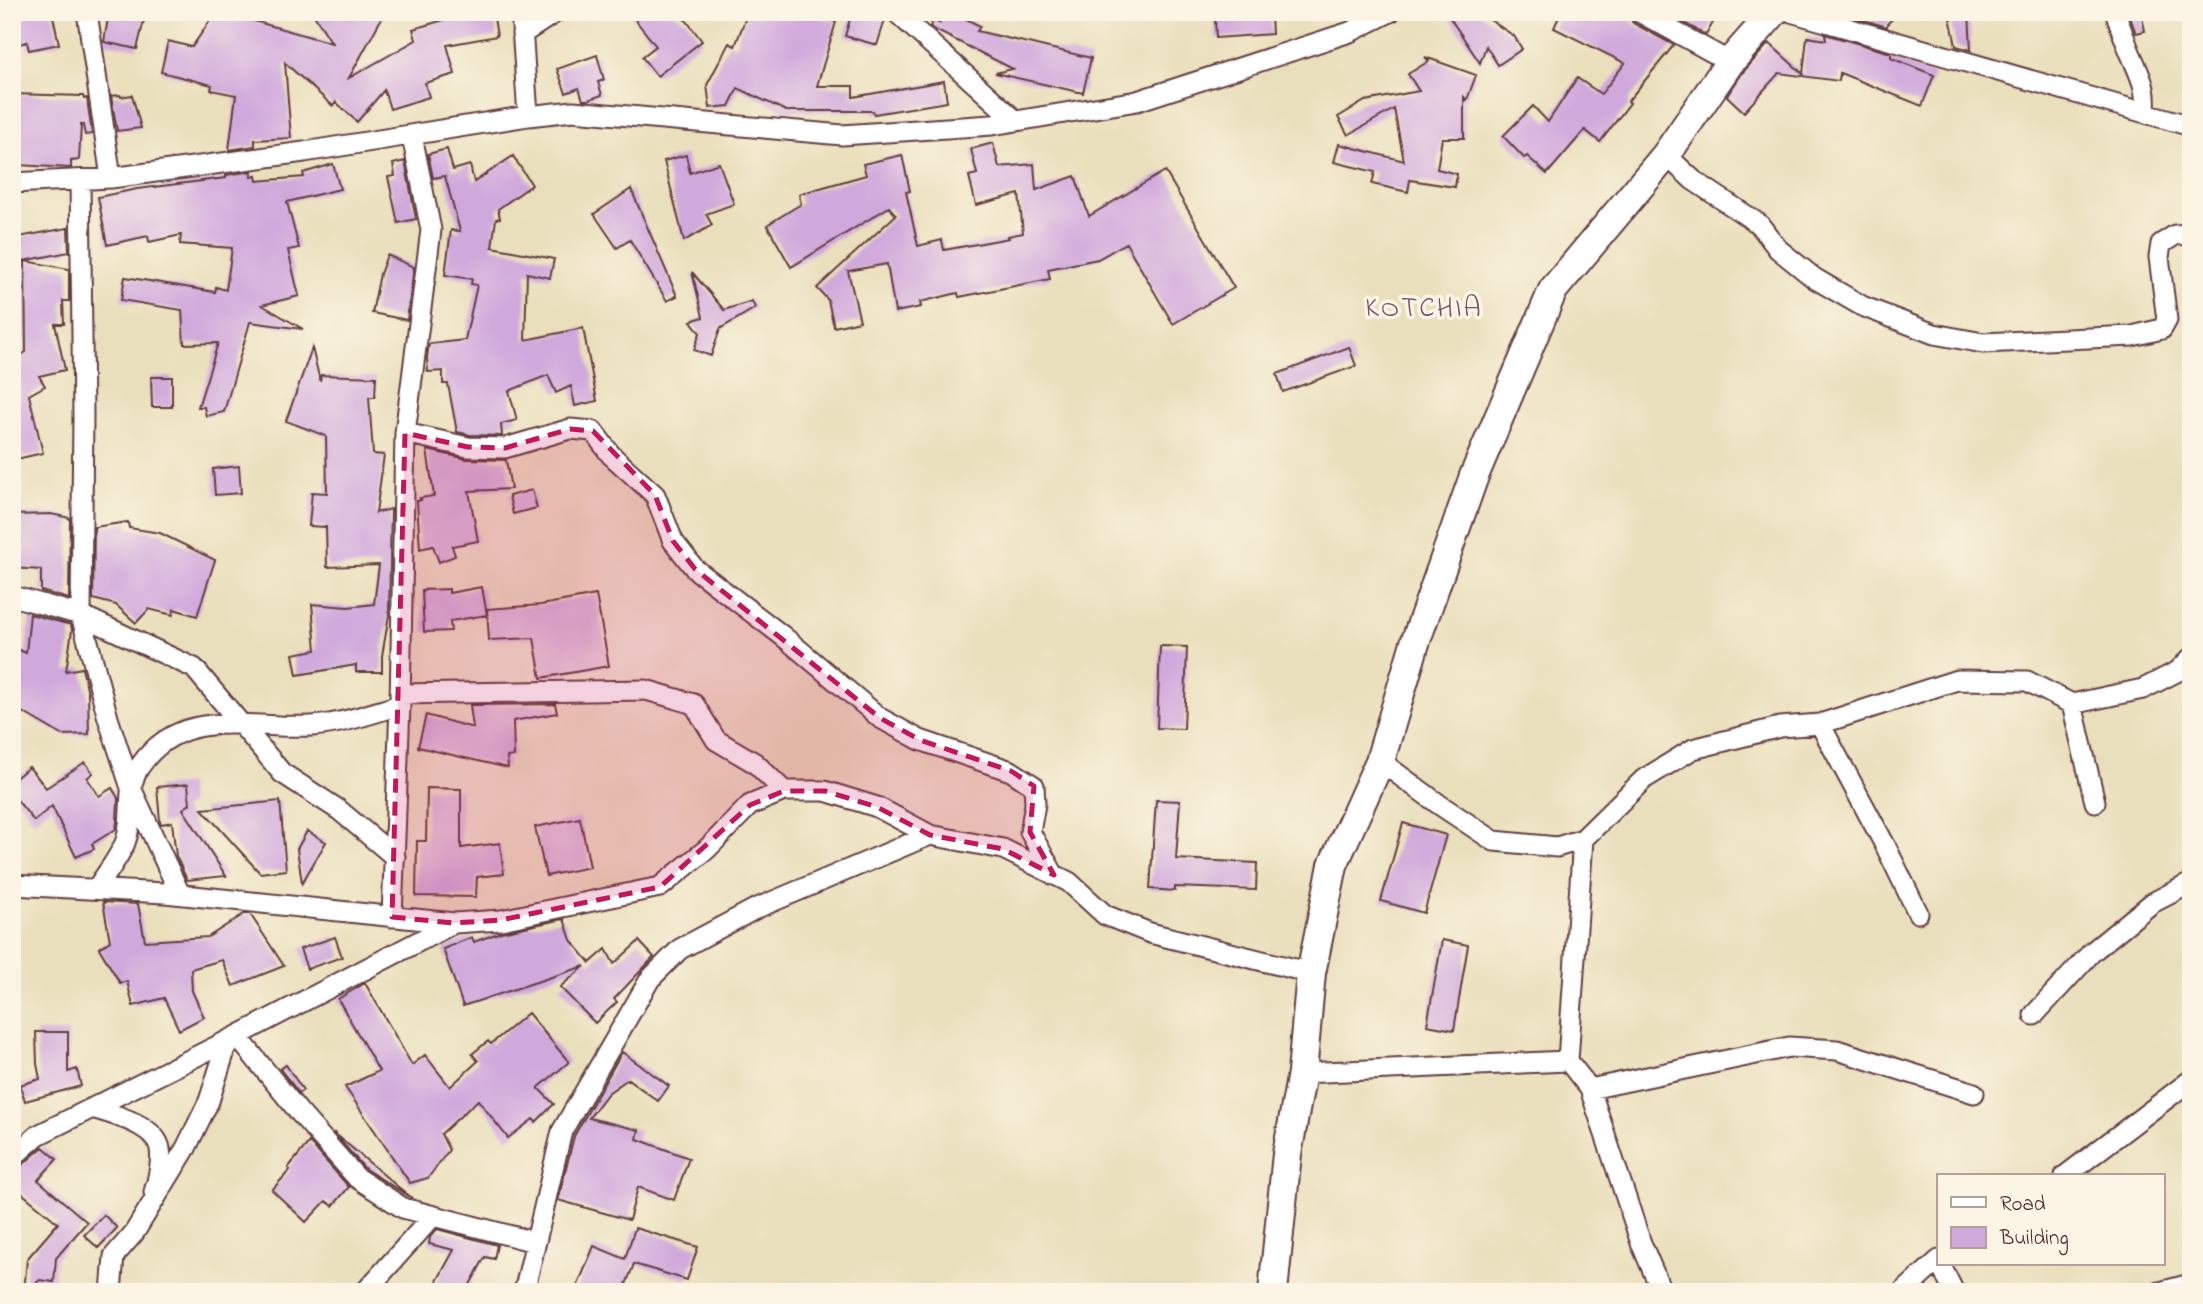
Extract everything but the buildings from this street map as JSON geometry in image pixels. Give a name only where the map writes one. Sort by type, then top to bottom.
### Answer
[{"type":"main road","points":[[1268,1288],[1287,1154],[1302,1073],[1311,973],[1333,865],[1380,761],[1415,642],[1474,476],[1553,290],[1666,155],[1730,62],[1774,12]]},
{"type":"street","points":[[87,12],[111,178]]},
{"type":"street","points":[[521,12],[528,116]]},
{"type":"street","points":[[523,34],[556,12]]},
{"type":"street","points":[[897,12],[1016,121]]},
{"type":"street","points":[[12,183],[111,178],[573,111],[842,135],[992,125],[1137,101],[1350,32],[1390,12]]},
{"type":"street","points":[[1639,12],[1730,62]]},
{"type":"street","points":[[1791,12],[2191,126]]},
{"type":"street","points":[[2115,12],[2141,75],[2147,96],[2146,112]]},
{"type":"street","points":[[392,916],[400,700],[405,433],[431,230],[412,136]]},
{"type":"street","points":[[1666,155],[1693,180],[1759,224],[1778,249],[1814,278],[1862,306],[1890,318],[1934,334],[1983,343],[2132,335],[2162,329],[2167,320],[2159,257],[2161,244],[2175,235],[2191,234]]},
{"type":"street","points":[[80,180],[83,415],[81,615],[108,718],[131,788],[180,894]]},
{"type":"street","points":[[405,433],[468,447],[505,448],[570,429],[593,431],[611,455],[655,495],[673,541],[695,569],[880,718],[920,740],[1011,771],[1034,786],[1035,804],[1030,832],[1054,875]]},
{"type":"street","points":[[12,596],[81,615],[194,668],[282,773],[339,810],[395,857]]},
{"type":"street","points":[[1380,761],[1494,841],[1557,847],[1583,839],[1644,779],[1693,748],[1780,727],[1820,724],[1957,680],[2027,681],[2072,704],[2143,689],[2178,671],[2191,658]]},
{"type":"street","points":[[97,888],[125,842],[131,788],[141,764],[155,747],[177,733],[202,726],[238,722],[312,726],[337,723],[400,700],[646,690],[694,704],[716,740],[755,762],[784,791]]},
{"type":"street","points":[[2072,704],[2095,802]]},
{"type":"street","points":[[1820,724],[1918,912]]},
{"type":"street","points":[[12,885],[180,894],[454,923],[501,920],[660,887],[707,849],[750,805],[784,791],[825,791],[877,807],[930,835],[1003,849],[1069,882],[1105,915],[1150,933],[1311,973]]},
{"type":"street","points":[[524,1292],[562,1130],[650,979],[680,949],[755,909],[930,835]]},
{"type":"street","points":[[1583,839],[1568,1060],[1590,1089],[1641,1243],[1662,1292]]},
{"type":"street","points":[[2034,1015],[2092,952],[2152,902],[2191,883]]},
{"type":"street","points":[[12,1158],[38,1135],[454,923]]},
{"type":"street","points":[[232,1038],[357,1178],[403,1208],[536,1242]]},
{"type":"street","points":[[111,1292],[114,1256],[134,1233],[186,1148],[209,1101],[232,1038]]},
{"type":"street","points":[[1590,1089],[1789,1047],[1837,1050],[1975,1093]]},
{"type":"street","points":[[1302,1073],[1568,1060]]},
{"type":"street","points":[[2068,1174],[2191,1080]]},
{"type":"street","points":[[92,1108],[125,1119],[156,1139],[160,1149],[157,1182],[150,1206]]},
{"type":"street","points":[[365,1292],[433,1216]]},
{"type":"street","points":[[1903,1292],[1937,1264]]},
{"type":"street","points":[[1941,1266],[1954,1292]]},
{"type":"street","points":[[2160,1292],[2191,1284]]},
{"type":"highlighted area","points":[[570,429],[593,431],[655,495],[673,541],[695,569],[880,718],[920,740],[1011,771],[1034,786],[1030,832],[1054,875],[1003,849],[930,835],[877,807],[825,791],[784,791],[750,805],[660,887],[501,920],[454,923],[392,917],[405,433],[468,447],[505,448]]},
{"type":"district","name":"KOTCHIA","points":[[1424,309]]}]
